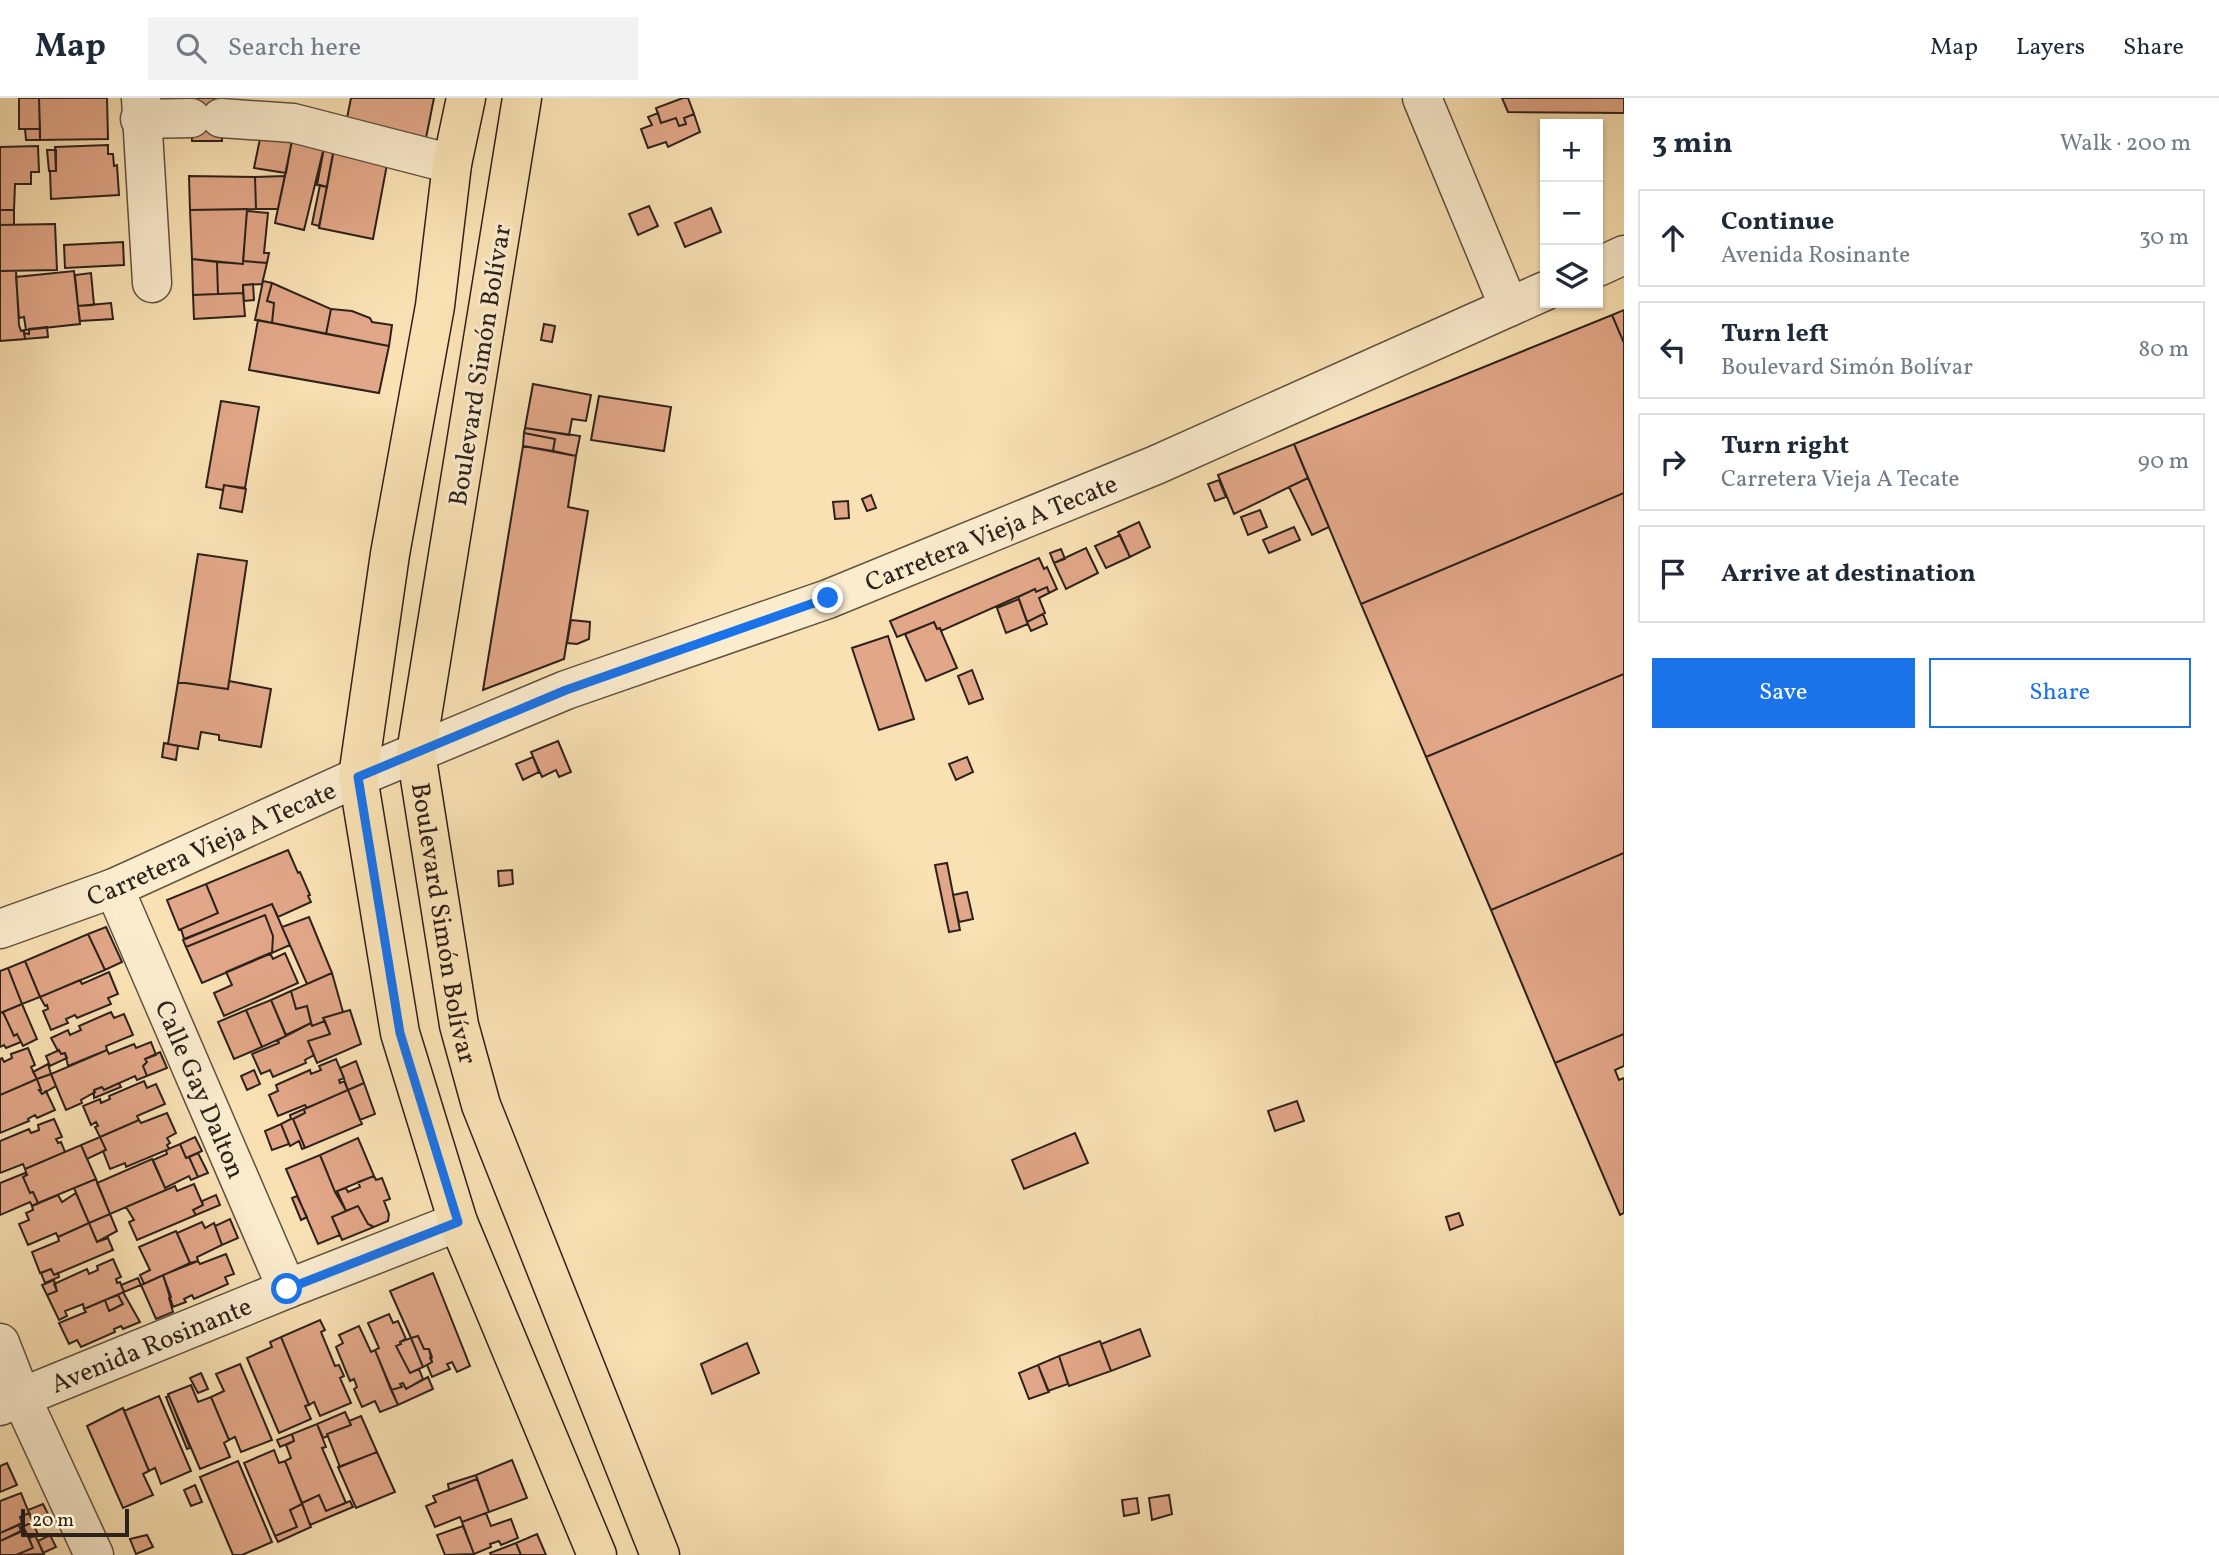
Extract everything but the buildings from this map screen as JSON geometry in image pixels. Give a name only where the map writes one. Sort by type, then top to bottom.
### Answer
[{"type":"main road","name":"Boulevard Simón Bolívar","points":[[466,98],[453,164],[435,306],[390,554],[358,777],[400,1033],[458,1222],[597,1555]]},
{"type":"main road","name":"Boulevard Simón Bolívar","points":[[522,98],[416,753],[459,1025],[481,1105],[660,1555]]},
{"type":"street","points":[[1422,98],[1509,307]]},
{"type":"street","points":[[152,283],[141,109],[206,118],[293,123],[453,164]]},
{"type":"street","points":[[1603,265],[1624,255]]},
{"type":"street","name":"Carretera Vieja A Tecate","points":[[0,929],[114,888],[358,777],[566,690],[828,598],[1156,465],[1540,293]]},
{"type":"street","name":"Calle Gay Dalton","points":[[114,888],[287,1289]]},
{"type":"street","name":"Avenida Rosinante","points":[[11,1401],[458,1222]]},
{"type":"street","points":[[0,1343],[11,1401],[94,1555]]},
{"type":"route","points":[[287,1289],[458,1222],[400,1033],[358,777],[566,690],[828,598]]}]
